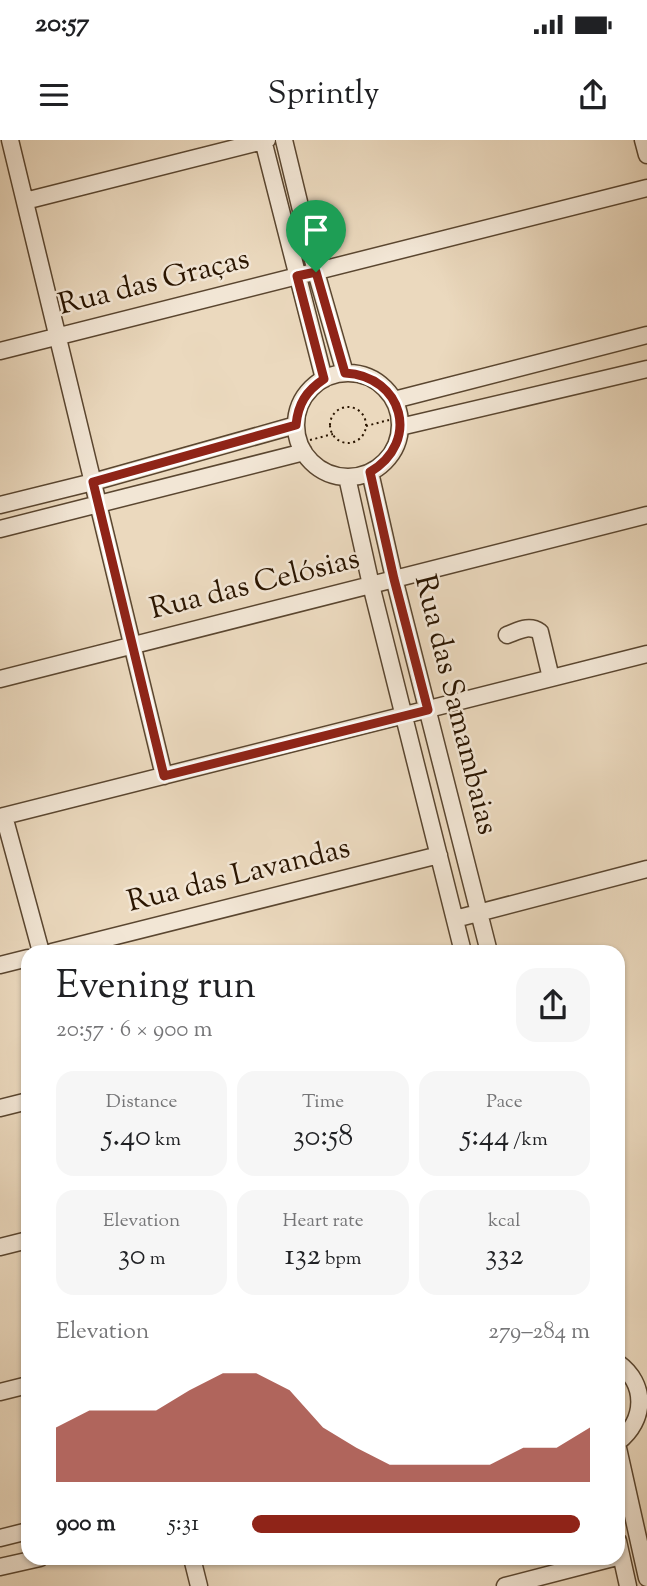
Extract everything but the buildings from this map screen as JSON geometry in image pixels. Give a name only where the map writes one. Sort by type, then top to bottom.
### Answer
[{"type":"street","points":[[10,140],[164,776]]},
{"type":"street","points":[[25,201],[264,140],[324,379]]},
{"type":"street","points":[[284,140],[316,272],[345,373]]},
{"type":"street","points":[[643,140],[647,155]]},
{"type":"street","name":"Rua das Graças","points":[[0,351],[647,188]]},
{"type":"street","points":[[394,400],[647,335]]},
{"type":"street","points":[[400,427],[647,369]]},
{"type":"street","points":[[345,373],[368,377],[387,390],[394,400],[400,427],[399,436],[386,461],[370,472],[347,477],[318,467],[304,452],[296,425],[301,403],[307,394],[324,379],[345,373]]},
{"type":"street","points":[[0,505],[296,425]]},
{"type":"street","points":[[0,529],[304,452]]},
{"type":"street","name":"Rua das Samambaias","points":[[370,472],[394,579],[487,945]]},
{"type":"street","name":"Rua das Samambaias","points":[[347,477],[371,585],[461,945]]},
{"type":"street","name":"Rua das Celósias","points":[[0,679],[647,515]]},
{"type":"street","points":[[507,635],[533,627],[540,632],[551,678]]},
{"type":"street","points":[[39,945],[2,816],[647,654]]},
{"type":"street","name":"Rua das Lavandas","points":[[80,945],[439,855]]},
{"type":"street","points":[[455,919],[647,869]]},
{"type":"street","points":[[0,965],[21,960]]},
{"type":"street","points":[[0,1108],[21,1103]]},
{"type":"street","points":[[0,1247],[21,1242]]},
{"type":"street","points":[[625,1369],[641,1379],[639,1391],[643,1404],[633,1427],[625,1437]]},
{"type":"street","points":[[0,1392],[21,1387]]},
{"type":"street","points":[[625,1475],[644,1550],[647,1578]]},
{"type":"street","points":[[0,1538],[21,1533]]},
{"type":"street","points":[[625,1552],[644,1550]]},
{"type":"street","points":[[0,1567],[21,1562]]},
{"type":"street","points":[[194,1565],[199,1586]]},
{"type":"street","points":[[505,1586],[576,1565]]},
{"type":"street","points":[[621,1565],[628,1586]]},
{"type":"path","points":[[348,407],[359,411],[366,421],[362,437],[351,443],[335,438],[330,426],[333,415],[348,407]]},
{"type":"route","points":[[316,272],[345,373],[368,377],[378,383],[387,390],[397,409],[400,427],[396,445],[386,461],[370,472],[428,710],[164,776],[93,482],[296,425],[301,403],[314,385],[324,379],[297,276],[316,272]]}]
